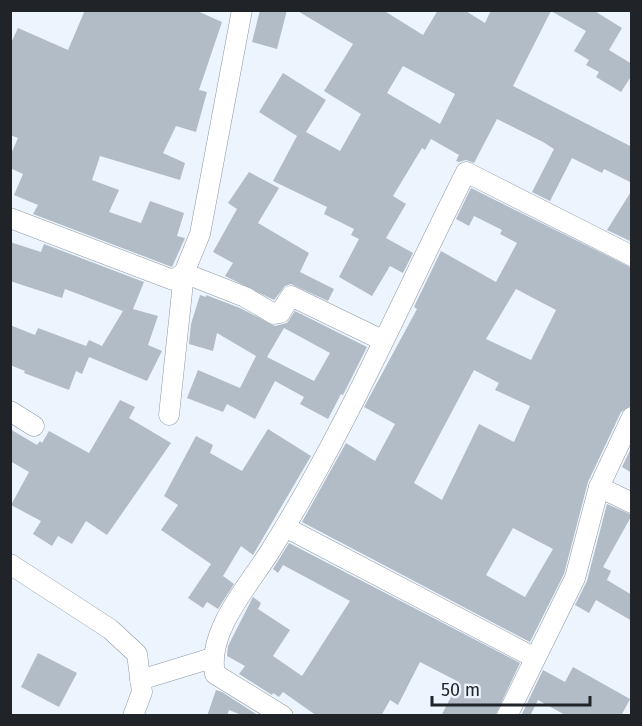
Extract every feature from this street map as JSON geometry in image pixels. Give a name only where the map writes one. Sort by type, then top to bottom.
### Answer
[{"type":"street","points":[[169,415],[184,273],[200,234],[242,10]]},
{"type":"street","points":[[283,716],[215,674],[212,658],[219,632],[285,527],[354,399],[466,172],[632,256]]},
{"type":"street","points":[[10,218],[173,280],[184,273]]},
{"type":"street","points":[[184,273],[245,297],[274,314],[280,313],[291,296],[382,340]]},
{"type":"street","points":[[10,411],[34,426]]},
{"type":"street","points":[[507,716],[575,578],[599,487],[632,417]]},
{"type":"street","points":[[599,487],[632,503]]},
{"type":"street","points":[[285,527],[535,658]]},
{"type":"street","points":[[10,564],[110,629],[137,654],[142,692],[133,716]]},
{"type":"street","points":[[140,680],[212,658]]},
{"type":"building","points":[[85,10],[195,10],[222,22],[199,90],[207,92],[196,132],[176,126],[163,153],[185,163],[180,180],[100,156],[92,180],[119,190],[109,212],[141,223],[150,201],[184,213],[177,236],[185,238],[172,267],[33,214],[38,205],[14,195],[23,174],[10,168],[10,156],[18,138],[10,135],[10,45],[18,28],[68,50]]},
{"type":"building","points":[[260,10],[287,10],[277,49],[252,42]]},
{"type":"building","points":[[296,10],[383,10],[423,35],[438,10],[464,10],[485,23],[491,10],[593,10],[622,28],[609,50],[632,64],[632,75],[621,92],[596,77],[599,72],[586,65],[589,60],[574,51],[586,31],[551,11],[513,86],[632,147],[632,183],[604,169],[602,173],[572,158],[550,201],[532,192],[554,149],[543,142],[497,119],[474,163],[466,160],[456,161],[459,155],[431,139],[425,150],[422,148],[393,196],[406,204],[386,238],[413,253],[403,273],[390,266],[372,296],[339,277],[359,239],[351,235],[354,229],[324,214],[327,207],[273,181],[297,136],[259,112],[283,73],[326,100],[306,132],[340,151],[361,114],[324,91],[353,44]],"holes":[[[403,66],[455,94],[440,124],[387,93]]]},
{"type":"building","points":[[249,172],[279,188],[258,223],[309,253],[300,272],[334,289],[328,301],[291,284],[285,286],[274,300],[225,276],[233,263],[213,252],[237,209],[228,203]]},
{"type":"building","points":[[471,188],[632,268],[632,405],[621,412],[588,482],[564,574],[530,642],[302,522],[346,443],[375,461],[395,424],[364,407],[417,309],[414,307],[441,251],[496,282],[517,243],[500,234],[502,230],[474,216],[469,226],[456,219]],"holes":[[[516,289],[556,310],[531,360],[486,339]],[[474,370],[499,383],[495,390],[530,406],[514,442],[479,424],[442,500],[414,483]],[[513,528],[553,549],[525,597],[486,575]]]},
{"type":"building","points":[[632,190],[632,242],[607,230]]},
{"type":"building","points":[[10,242],[41,252],[44,244],[144,282],[133,309],[158,316],[148,345],[162,351],[147,381],[89,357],[82,374],[76,371],[69,390],[24,373],[25,371],[10,365],[10,325],[35,335],[38,328],[86,346],[89,340],[102,346],[123,311],[65,289],[62,298],[10,281]]},
{"type":"building","points":[[200,295],[206,297],[206,295],[240,308],[275,326],[287,323],[295,311],[367,347],[328,419],[300,404],[304,397],[275,381],[255,419],[227,404],[223,412],[187,398],[198,370],[240,388],[256,356],[217,333],[213,351],[189,344],[191,324]],"holes":[[[284,328],[330,353],[314,381],[267,357]]]},
{"type":"building","points":[[120,400],[135,407],[129,418],[171,443],[107,535],[86,521],[72,544],[58,536],[52,546],[33,534],[41,521],[11,505],[29,472],[10,461],[10,429],[37,445],[40,441],[42,443],[49,431],[89,453]]},
{"type":"building","points":[[268,429],[311,456],[253,555],[241,546],[223,576],[234,584],[218,609],[207,602],[203,608],[188,598],[211,564],[161,530],[178,505],[164,496],[196,436],[213,445],[210,453],[242,471]]},
{"type":"building","points":[[632,446],[632,473],[622,467]]},
{"type":"building","points":[[607,504],[632,515],[603,567],[611,571],[607,580],[632,595],[632,621],[596,600],[589,613],[575,605],[587,581]]},
{"type":"building","points":[[289,543],[520,663],[495,716],[441,716],[459,682],[420,662],[398,705],[390,700],[381,716],[317,716],[283,692],[279,697],[273,693],[272,695],[239,674],[245,666],[227,656],[228,646],[253,597],[261,603],[258,609],[290,630],[273,656],[302,676],[350,601],[283,565],[278,573],[273,569]]},
{"type":"building","points":[[38,653],[77,673],[59,707],[21,687]]},
{"type":"building","points":[[573,667],[630,699],[621,716],[567,716],[538,700],[530,716],[521,716],[543,670],[565,682]]},
{"type":"building","points":[[216,690],[259,716],[244,716],[229,710],[227,716],[207,716]]}]
